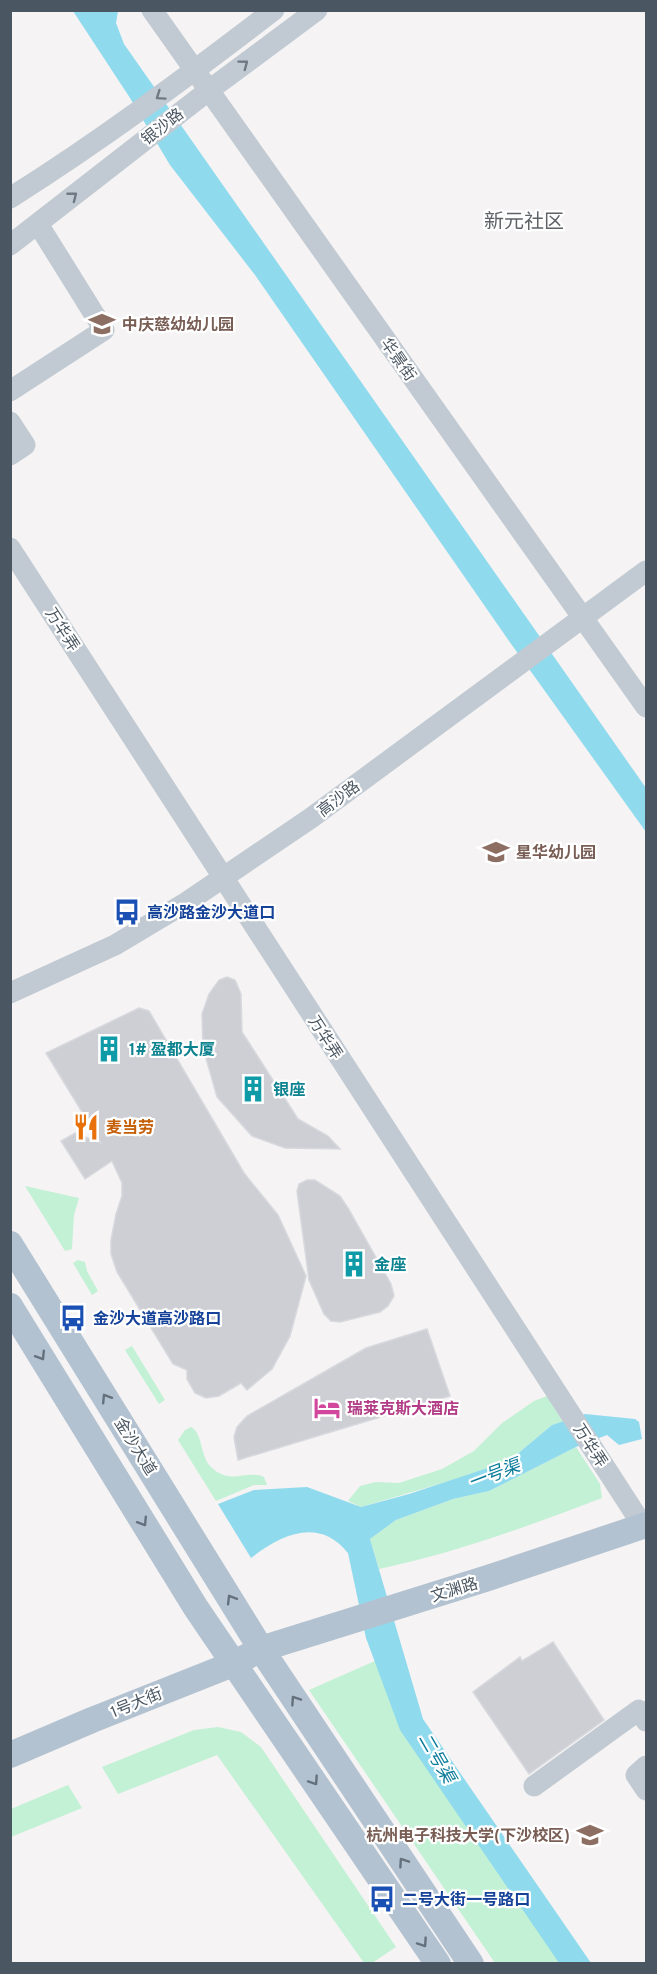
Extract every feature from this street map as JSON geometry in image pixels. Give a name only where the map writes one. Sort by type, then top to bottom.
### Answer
[{"type":"main road","name":"金沙大道","points":[[10,1244],[261,1649],[471,1964]]},
{"type":"main road","name":"金沙大道","points":[[10,1306],[189,1598],[438,1964]]},
{"type":"main road","name":"文渊路","points":[[261,1649],[645,1525]]},
{"type":"main road","name":"1号大街","points":[[10,1755],[233,1664],[261,1649]]},
{"type":"street","name":"华景街","points":[[152,10],[646,707]]},
{"type":"street","name":"银沙路","points":[[10,198],[195,72],[274,10]]},
{"type":"street","name":"银沙路","points":[[10,245],[208,91],[317,10]]},
{"type":"street","points":[[10,391],[104,330],[38,224]]},
{"type":"street","points":[[10,422],[25,445],[10,455]]},
{"type":"street","name":"万华弄","points":[[10,548],[571,1415],[645,1525]]},
{"type":"street","name":"高沙路","points":[[10,993],[115,945],[222,878],[310,818],[646,571]]},
{"type":"street","points":[[534,1786],[639,1710],[646,1721]]},
{"type":"street","points":[[646,1766],[636,1775],[646,1790]]},
{"type":"green space","points":[[25,1186],[79,1198],[74,1215],[72,1249],[65,1251]]},
{"type":"green space","points":[[78,1260],[85,1262],[87,1271],[98,1291],[92,1295],[73,1263]]},
{"type":"green space","points":[[132,1346],[165,1400],[159,1404],[125,1350]]},
{"type":"green space","points":[[547,1396],[563,1422],[552,1425],[509,1461],[483,1471],[361,1507],[348,1501],[360,1486],[376,1482],[399,1483],[442,1469],[474,1451],[502,1423],[534,1401]]},
{"type":"green space","points":[[191,1427],[198,1434],[207,1463],[218,1473],[232,1476],[257,1475],[264,1477],[267,1485],[254,1485],[216,1501],[178,1440],[185,1430]]},
{"type":"green space","points":[[576,1447],[600,1484],[602,1498],[492,1538],[379,1569],[370,1539],[396,1520],[453,1499],[489,1491]]},
{"type":"green space","points":[[393,1653],[415,1721],[568,1963],[495,1963],[309,1690]]},
{"type":"green space","points":[[218,1727],[241,1732],[261,1747],[396,1947],[372,1963],[364,1963],[217,1755],[118,1794],[102,1767],[194,1730]]},
{"type":"green space","points":[[68,1785],[82,1808],[11,1837],[11,1809]]},
{"type":"water","points":[[73,11],[118,11],[116,23],[124,44],[646,788],[646,832],[509,641],[255,275],[170,165],[130,98]]},
{"type":"water","points":[[585,1414],[635,1419],[639,1422],[642,1439],[619,1445],[607,1435],[576,1447],[489,1491],[453,1499],[396,1520],[370,1539],[423,1719],[591,1963],[559,1963],[400,1730],[366,1638],[348,1553],[337,1542],[325,1535],[312,1532],[300,1533],[274,1542],[251,1558],[218,1504],[254,1490],[307,1487],[361,1507],[409,1494],[509,1461],[552,1425]]},
{"type":"building","points":[[227,977],[235,980],[241,994],[242,1032],[298,1119],[328,1136],[340,1149],[285,1148],[252,1136],[217,1097],[203,1048],[202,1014],[209,994],[219,980]]},
{"type":"building","points":[[139,1008],[149,1011],[244,1173],[278,1215],[306,1276],[290,1336],[272,1369],[247,1390],[241,1383],[219,1396],[206,1398],[195,1393],[187,1379],[187,1370],[173,1364],[117,1272],[111,1254],[111,1240],[122,1196],[122,1183],[112,1161],[85,1179],[61,1141],[75,1133],[101,1143],[46,1053]]},
{"type":"building","points":[[307,1180],[315,1180],[340,1196],[391,1284],[394,1296],[388,1306],[380,1312],[340,1322],[331,1321],[324,1314],[309,1280],[297,1191],[299,1184]]},
{"type":"building","points":[[427,1329],[450,1396],[238,1460],[234,1437],[237,1427],[247,1416],[366,1348]]},
{"type":"building","points":[[553,1642],[604,1720],[529,1774],[473,1692],[520,1657],[522,1661]]},
{"type":"place","name":"中庆慈幼幼儿园","points":[[102,324]]},
{"type":"place","name":"星华幼儿园","points":[[496,852]]},
{"type":"place","name":"高沙路金沙大道口","points":[[127,912]]},
{"type":"place","name":"1# 盈都大厦","points":[[109,1049]]},
{"type":"place","name":"银座","points":[[253,1089]]},
{"type":"place","name":"麦当劳","points":[[86,1127]]},
{"type":"place","name":"金座","points":[[354,1264]]},
{"type":"place","name":"金沙大道高沙路口","points":[[73,1318]]},
{"type":"place","name":"瑞莱克斯大酒店","points":[[327,1408]]},
{"type":"place","name":"杭州电子科技大学(下沙校区)","points":[[590,1835]]},
{"type":"place","name":"二号大街一号路口","points":[[382,1899]]},
{"type":"district","name":"新元社区","points":[[524,221]]},
{"type":"water label","name":"一号渠","points":[[494,1474]]},
{"type":"water label","name":"二号渠","points":[[437,1758]]}]
